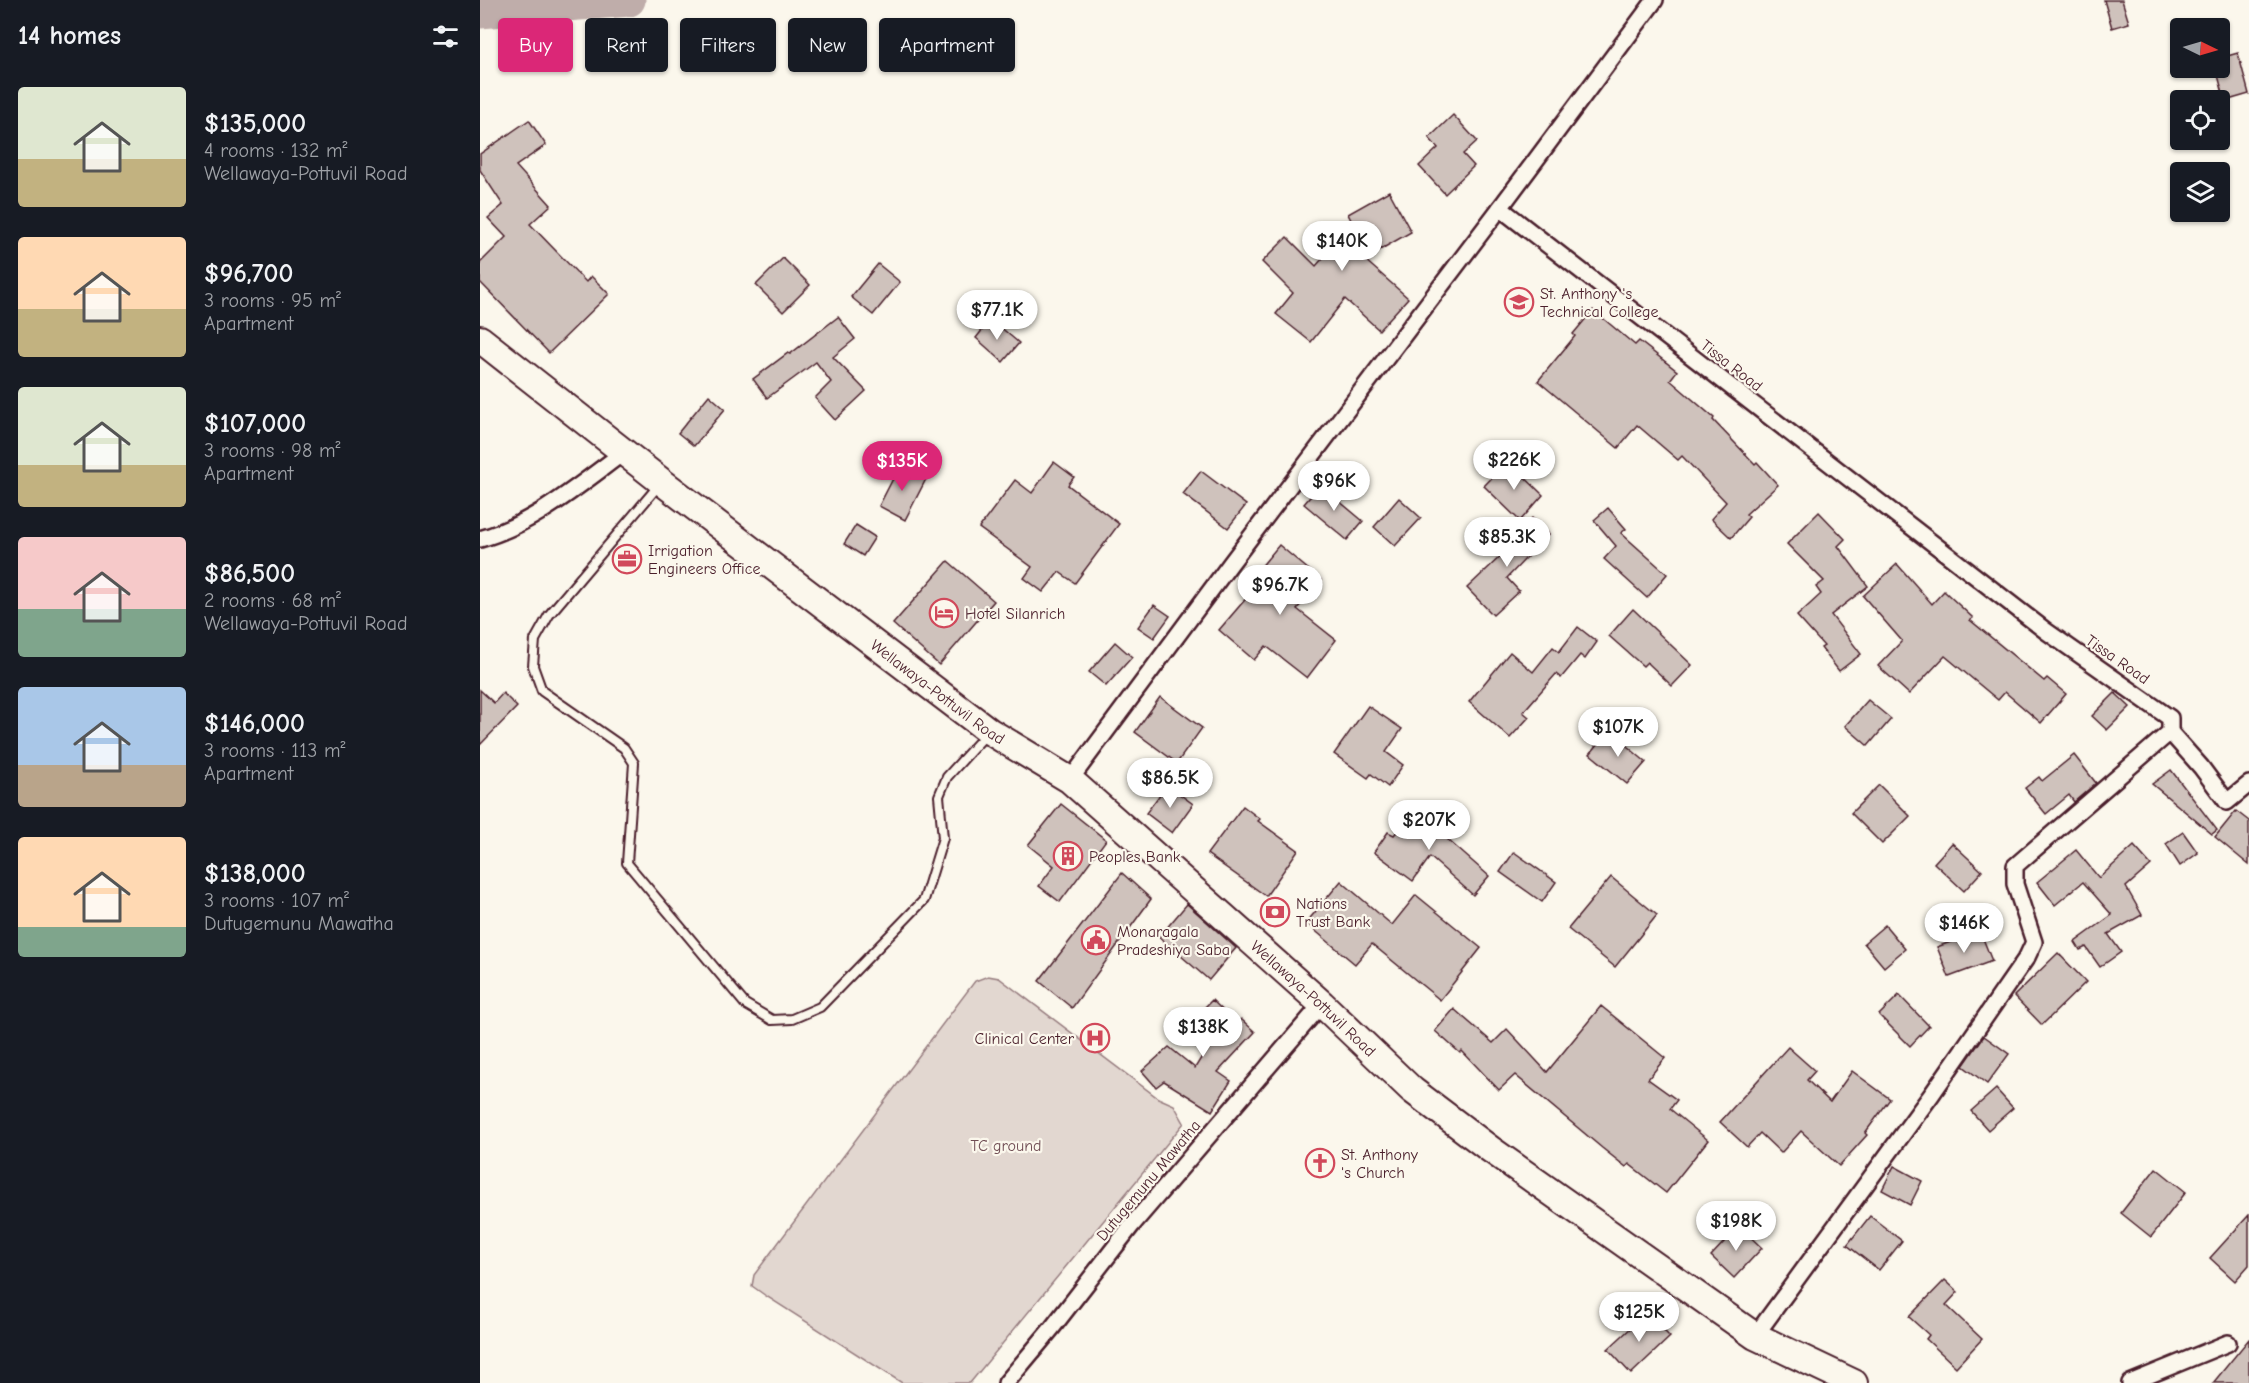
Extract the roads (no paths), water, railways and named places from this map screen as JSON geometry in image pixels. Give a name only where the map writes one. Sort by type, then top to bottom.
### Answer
[{"type":"highway","name":"Wellawaya-Pottuvil Road","points":[[480,339],[662,482],[989,731],[1070,780],[1322,1004],[1412,1090],[1490,1149],[1755,1336],[1854,1383]]},
{"type":"street","points":[[1070,780],[1655,0]]},
{"type":"street","name":"Tissa Road","points":[[1500,208],[2046,631],[2170,718],[2170,732]]},
{"type":"street","points":[[480,539],[497,534],[549,507],[624,452]]},
{"type":"street","points":[[1755,1336],[1932,1094],[2027,957],[2034,942],[2015,884],[2015,866],[2170,732],[2201,767],[2227,802],[2249,784]]},
{"type":"street","name":"Dutugemunu Mawatha","points":[[1006,1383],[1132,1225],[1322,1004]]},
{"type":"street","points":[[2130,1383],[2228,1344]]},
{"type":"lane","points":[[662,482],[549,615],[535,640],[533,666],[542,691],[624,748],[634,764],[627,863],[745,1004],[772,1020],[792,1019],[820,1006],[924,900],[943,838],[939,796],[946,777],[989,731]]},
{"type":"waterway","points":[[480,12],[629,0]]},
{"type":"place","name":"St. Anthony 's Technical College","points":[[1519,302]]},
{"type":"place","name":"Irrigation Engineers Office","points":[[627,559]]},
{"type":"place","name":"Hotel Silanrich","points":[[944,613]]},
{"type":"place","name":"Peoples Bank","points":[[1068,856]]},
{"type":"place","name":"Nations Trust Bank","points":[[1275,912]]},
{"type":"place","name":"Monaragala Pradeshiya Saba","points":[[1096,940]]},
{"type":"place","name":"Clinical Center","points":[[1095,1038]]},
{"type":"place","name":"St. Anthony 's Church","points":[[1320,1163]]},
{"type":"park label","name":"TC ground","points":[[1006,1145]]}]
